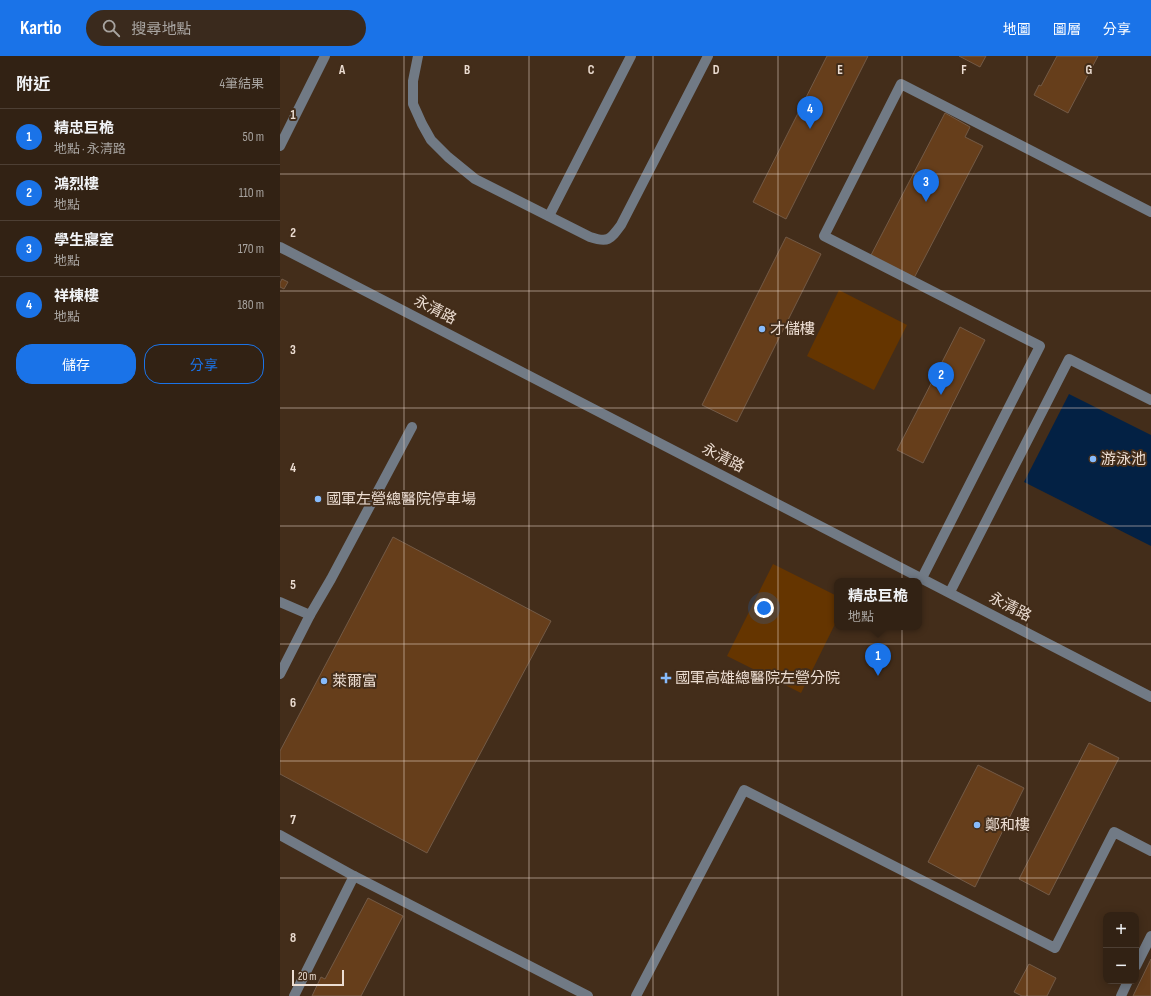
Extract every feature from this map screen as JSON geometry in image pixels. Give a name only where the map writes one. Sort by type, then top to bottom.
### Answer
[{"type":"street","points":[[280,146],[325,56]]},
{"type":"street","points":[[418,56],[413,82],[413,104],[431,140],[448,157],[475,179],[590,237],[601,241],[607,240],[621,225],[708,56]]},
{"type":"street","points":[[550,216],[631,56]]},
{"type":"street","points":[[922,578],[1040,346],[824,236],[901,84],[1151,212]]},
{"type":"street","name":"永清路","points":[[280,247],[1151,697]]},
{"type":"street","points":[[950,592],[1069,359],[1151,400]]},
{"type":"street","points":[[280,674],[310,615],[331,579],[412,427]]},
{"type":"street","points":[[280,602],[310,615]]},
{"type":"street","points":[[636,996],[744,790],[1055,948],[1114,832],[1151,850]]},
{"type":"street","points":[[280,836],[354,876],[588,996]]},
{"type":"street","points":[[294,996],[354,876]]},
{"type":"street","points":[[1139,960],[1151,936]]},
{"type":"street","points":[[1121,996],[1127,984]]},
{"type":"shaded area","points":[[839,290],[907,325],[874,390],[807,356]]},
{"type":"shaded area","points":[[773,564],[834,594],[834,626],[801,693],[727,656]]},
{"type":"water","name":"游泳池","points":[[1069,394],[1151,435],[1151,546],[1024,482]]},
{"type":"building","points":[[827,56],[868,56],[786,219],[753,202]]},
{"type":"building","points":[[959,56],[986,56],[980,67]]},
{"type":"building","points":[[1057,56],[1098,56],[1068,113],[1034,95],[1039,85],[1041,86]]},
{"type":"building","points":[[945,113],[970,127],[965,137],[983,146],[913,280],[870,257]]},
{"type":"building","name":"才儲樓","points":[[786,237],[821,254],[737,422],[702,405]]},
{"type":"building","points":[[282,279],[288,282],[284,289],[280,287]]},
{"type":"building","points":[[960,327],[985,340],[923,463],[897,450]]},
{"type":"building","points":[[393,537],[551,621],[427,853],[280,774],[280,751]]},
{"type":"building","points":[[1089,743],[1119,758],[1049,895],[1019,879]]},
{"type":"building","name":"鄭和樓","points":[[978,765],[1024,788],[975,887],[928,862]]},
{"type":"building","points":[[368,898],[403,916],[361,996],[312,996],[321,977],[325,979]]},
{"type":"building","points":[[1151,959],[1151,996],[1133,996]]},
{"type":"building","points":[[1029,964],[1056,978],[1047,996],[1022,996],[1014,992]]},
{"type":"place","name":"祥棟樓","points":[[810,129]]},
{"type":"place","name":"學生寢室","points":[[926,202]]},
{"type":"place","name":"才儲樓","points":[[762,329]]},
{"type":"place","name":"鴻烈樓","points":[[941,395]]},
{"type":"place","name":"游泳池","points":[[1093,459]]},
{"type":"place","name":"國軍左營總醫院停車場","points":[[318,499]]},
{"type":"place","name":"精忠巨桅","points":[[878,676]]},
{"type":"place","name":"國軍高雄總醫院左營分院","points":[[666,678]]},
{"type":"place","name":"萊爾富","points":[[324,681]]},
{"type":"place","name":"鄭和樓","points":[[977,825]]}]
